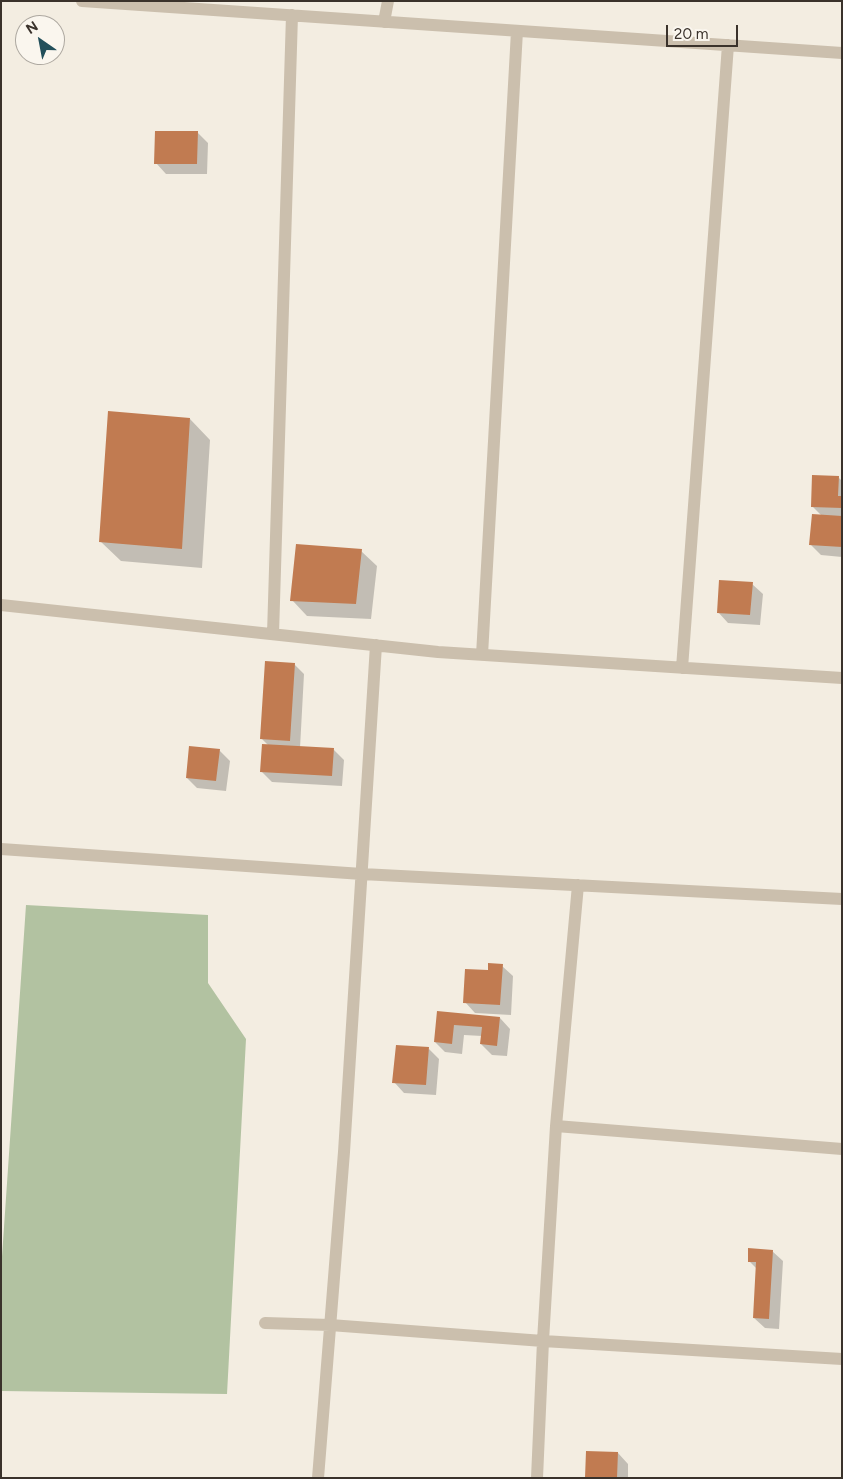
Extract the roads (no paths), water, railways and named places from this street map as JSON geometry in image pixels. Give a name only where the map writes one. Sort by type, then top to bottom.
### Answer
[{"type":"street","points":[[82,1],[842,53]]},
{"type":"street","points":[[384,22],[388,1]]},
{"type":"street","points":[[273,634],[292,16]]},
{"type":"street","points":[[482,655],[517,30]]},
{"type":"street","points":[[682,668],[728,45]]},
{"type":"street","points":[[1,605],[438,652],[842,678]]},
{"type":"street","points":[[318,1478],[344,1152],[376,645]]},
{"type":"street","points":[[1,849],[362,874],[842,900]]},
{"type":"street","points":[[537,1478],[556,1126],[578,885]]},
{"type":"street","points":[[556,1126],[842,1149]]},
{"type":"street","points":[[265,1323],[330,1325],[842,1360]]}]
